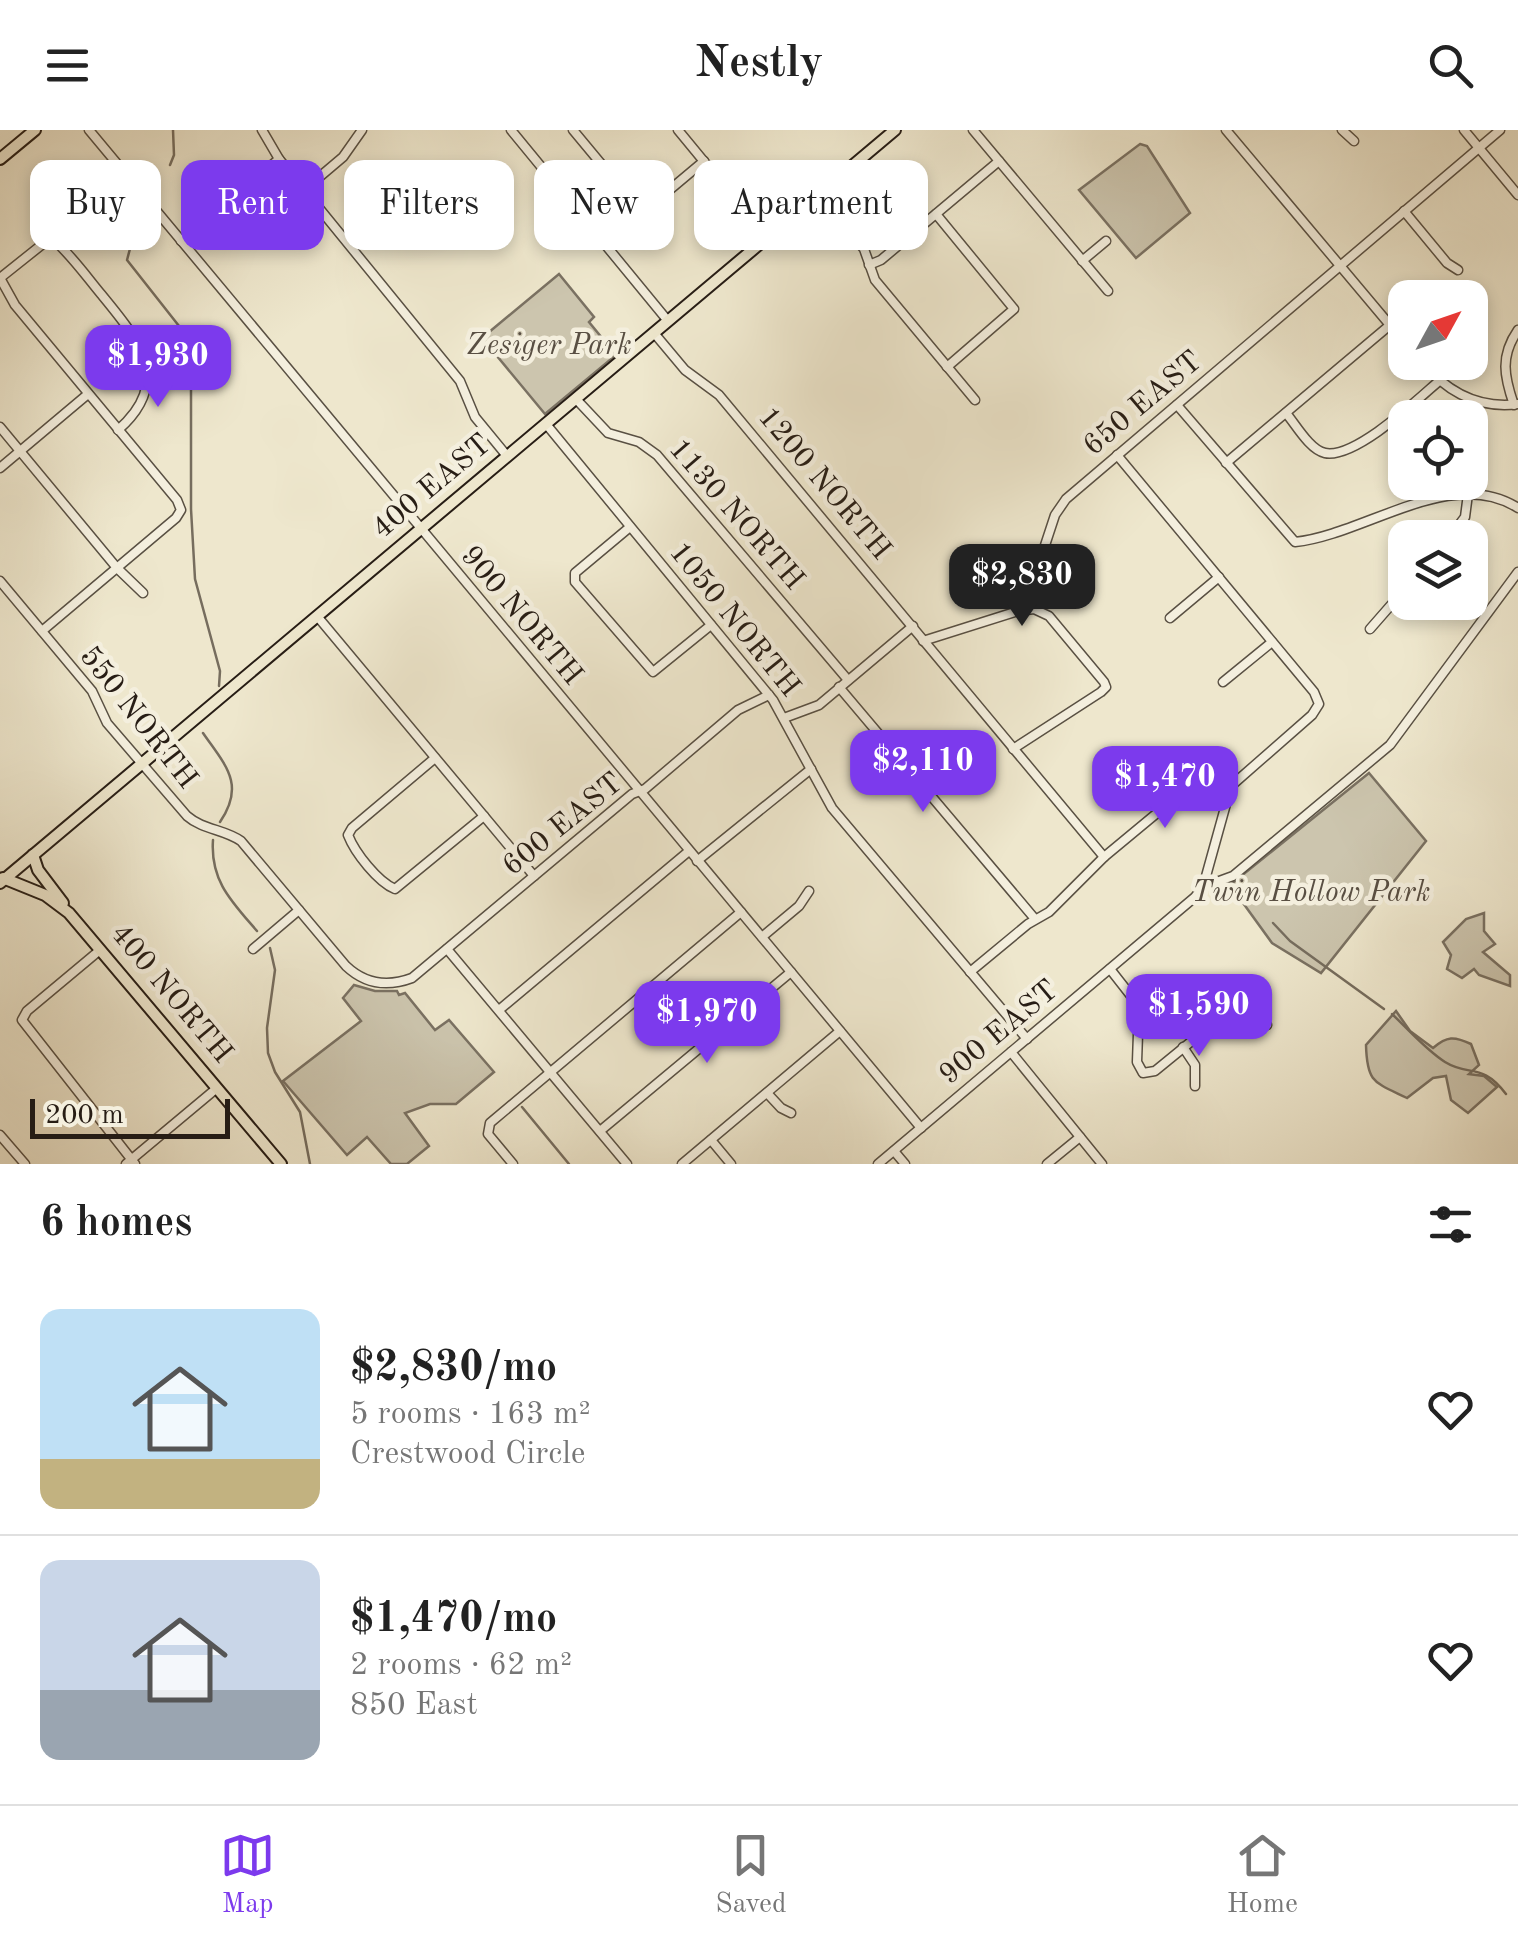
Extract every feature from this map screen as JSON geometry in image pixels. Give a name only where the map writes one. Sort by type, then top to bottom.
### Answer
[{"type":"main road","points":[[0,159],[35,130]]},
{"type":"main road","name":"400 EAST","points":[[859,160],[893,131]]},
{"type":"main road","name":"400 EAST","points":[[1,877],[753,250]]},
{"type":"main road","points":[[33,854],[38,870],[68,913]]},
{"type":"main road","name":"400 NORTH","points":[[1,877],[45,895],[68,913],[282,1164]]},
{"type":"street","name":"900 NORTH","points":[[90,130],[181,241]]},
{"type":"street","points":[[262,130],[279,159]]},
{"type":"street","points":[[324,173],[343,157],[362,130]]},
{"type":"street","points":[[511,130],[536,160]]},
{"type":"street","points":[[573,130],[598,160]]},
{"type":"street","points":[[678,130],[703,160]]},
{"type":"street","points":[[972,130],[1108,292]]},
{"type":"street","points":[[1226,130],[1388,324]]},
{"type":"street","points":[[1342,130],[1354,141]]},
{"type":"street","points":[[1464,130],[1518,195]]},
{"type":"street","name":"650 EAST","points":[[1024,609],[1059,506],[1500,130]]},
{"type":"street","points":[[868,265],[881,260],[999,161]]},
{"type":"street","points":[[674,187],[694,170]]},
{"type":"street","points":[[1404,211],[1458,270]]},
{"type":"street","points":[[324,214],[458,377],[475,417],[508,456]]},
{"type":"street","points":[[936,214],[1014,309],[948,367]]},
{"type":"street","points":[[42,631],[176,518],[180,510],[176,500],[88,394],[15,305],[0,278],[49,239],[58,243],[135,336],[145,355],[147,368],[140,404],[118,430]]},
{"type":"street","points":[[1082,261],[1106,241]]},
{"type":"street","name":"900 NORTH","points":[[188,250],[921,1128]]},
{"type":"street","points":[[610,250],[668,321]]},
{"type":"street","points":[[864,250],[875,280],[975,400]]},
{"type":"street","points":[[1226,464],[1388,328]]},
{"type":"street","points":[[1286,413],[1316,449],[1330,453],[1378,432],[1439,381],[1456,394],[1496,406],[1516,405],[1505,377],[1504,361],[1508,344],[1518,330]]},
{"type":"street","name":"1200 NORTH","points":[[654,333],[684,370],[719,395],[1104,857]]},
{"type":"street","points":[[0,468],[88,394]]},
{"type":"street","name":"1130 NORTH","points":[[576,398],[608,433],[640,442],[657,455],[848,680]]},
{"type":"street","points":[[1177,404],[1295,542],[1434,500]]},
{"type":"street","name":"1050 NORTH","points":[[546,424],[769,695],[832,808],[1027,1039]]},
{"type":"street","points":[[0,427],[117,568],[143,592]]},
{"type":"street","points":[[1118,455],[1314,692],[1319,704],[1312,715],[1236,779],[1225,802],[1203,886]]},
{"type":"street","points":[[1488,496],[1518,508]]},
{"type":"street","points":[[630,527],[573,576],[653,672],[711,625]]},
{"type":"street","points":[[1203,886],[1232,876],[1384,750],[1518,572]]},
{"type":"street","points":[[1170,618],[1219,577]]},
{"type":"street","name":"550 NORTH","points":[[0,581],[92,691],[107,723],[191,820],[244,844],[350,970],[367,981],[382,983]]},
{"type":"street","points":[[924,641],[1034,609],[1048,616],[1106,686],[1013,749]]},
{"type":"street","points":[[1370,630],[1388,609]]},
{"type":"street","points":[[316,616],[534,876]]},
{"type":"street","points":[[784,718],[814,707],[913,626]]},
{"type":"street","points":[[1223,682],[1272,642]]},
{"type":"street","points":[[839,687],[1035,919]]},
{"type":"street","name":"600 EAST","points":[[382,983],[409,980],[738,710],[769,695]]},
{"type":"street","points":[[435,758],[348,835],[350,842],[392,890],[484,816]]},
{"type":"street","points":[[1163,762],[1183,792],[1225,802]]},
{"type":"street","points":[[698,861],[811,768]]},
{"type":"street","points":[[970,972],[1049,912],[1104,857],[1183,792]]},
{"type":"street","points":[[499,1010],[689,850]]},
{"type":"street","name":"900 EAST","points":[[878,1164],[1192,900],[1203,886]]},
{"type":"street","points":[[762,937],[799,906],[808,891]]},
{"type":"street","points":[[253,949],[299,910]]},
{"type":"street","points":[[513,1164],[487,1128],[740,912]]},
{"type":"street","points":[[447,948],[628,1164]]},
{"type":"street","points":[[100,950],[27,1011],[22,1020],[131,1163],[217,1088]]},
{"type":"street","points":[[1110,969],[1139,1006],[1137,1064],[1143,1073],[1153,1072],[1242,1000],[1250,1002],[1267,1026]]},
{"type":"street","points":[[600,1131],[790,972]]},
{"type":"street","points":[[682,1164],[840,1031]]},
{"type":"street","points":[[1183,1047],[1194,1065],[1195,1086]]},
{"type":"street","points":[[1012,1052],[1102,1164]]},
{"type":"street","points":[[767,1093],[781,1108],[791,1112]]},
{"type":"street","points":[[0,1135],[24,1164]]},
{"type":"street","points":[[1047,1164],[1080,1137]]},
{"type":"street","points":[[711,1140],[731,1164]]},
{"type":"street","points":[[894,1151],[905,1164]]},
{"type":"green space","points":[[1140,144],[1147,146],[1190,213],[1136,258],[1079,190]]},
{"type":"green space","name":"Zesiger Park","points":[[559,274],[594,317],[589,322],[616,355],[545,414],[482,338]]},
{"type":"green space","name":"Twin Hollow Park","points":[[1369,773],[1426,841],[1321,973],[1272,943],[1230,885]]},
{"type":"green space","points":[[1484,913],[1484,931],[1495,944],[1483,952],[1510,975],[1510,986],[1479,975],[1474,969],[1462,978],[1447,969],[1451,955],[1443,942],[1466,919]]},
{"type":"green space","points":[[354,985],[405,993],[435,1030],[449,1020],[494,1072],[456,1104],[430,1104],[405,1113],[429,1146],[407,1164],[391,1164],[367,1137],[347,1155],[283,1081],[361,1021],[343,998]]},
{"type":"green space","points":[[1396,1011],[1410,1031],[1433,1048],[1451,1038],[1471,1044],[1479,1065],[1469,1074],[1484,1076],[1497,1087],[1468,1113],[1451,1100],[1446,1076],[1433,1078],[1407,1098],[1374,1080],[1366,1045]]},
{"type":"waterway","points":[[170,165],[174,155],[173,130]]},
{"type":"waterway","points":[[130,250],[127,260],[179,326],[191,355],[195,579],[220,671],[219,686]]},
{"type":"waterway","points":[[203,733],[230,775],[231,797],[220,822]]},
{"type":"waterway","points":[[213,840],[219,879],[257,931]]},
{"type":"waterway","points":[[1273,923],[1290,941],[1384,1009]]},
{"type":"waterway","points":[[270,948],[275,970],[267,1028],[268,1053],[300,1112],[310,1164]]},
{"type":"waterway","points":[[1392,1014],[1438,1057],[1490,1078],[1506,1094]]},
{"type":"waterway","points":[[522,1107],[569,1164]]}]
